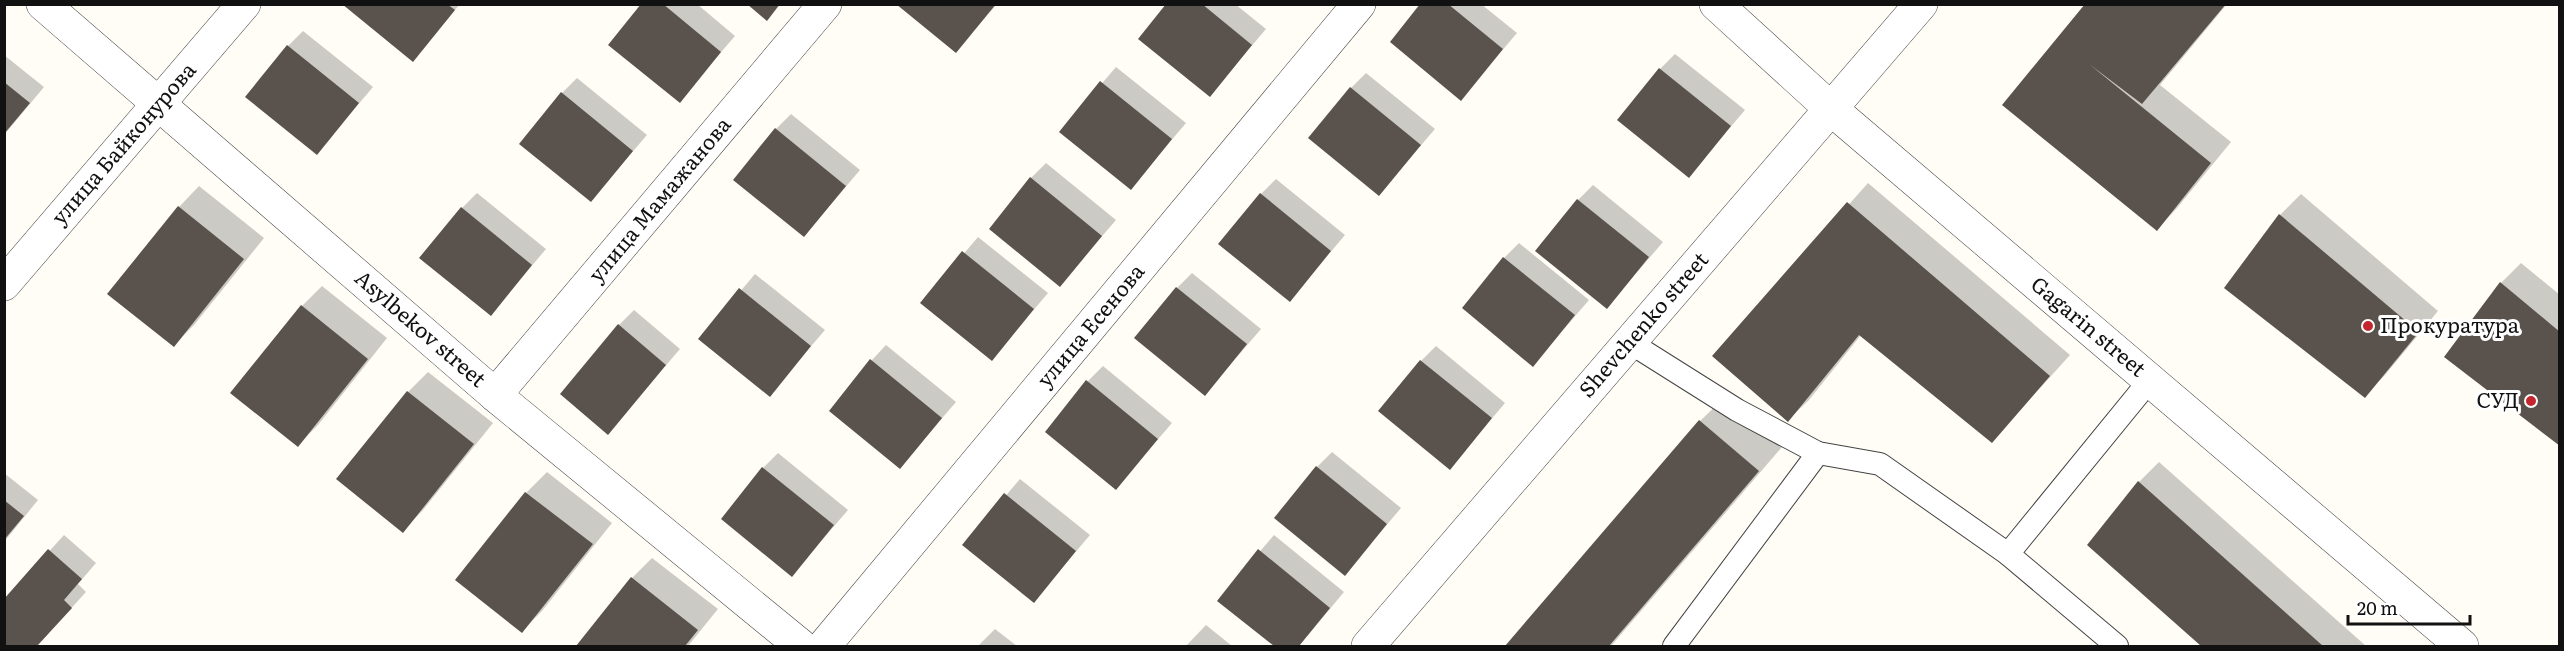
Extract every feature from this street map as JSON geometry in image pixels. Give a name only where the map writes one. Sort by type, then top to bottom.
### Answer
[{"type":"street","name":"Asylbekov street","points":[[44,4],[495,395],[801,646]]},
{"type":"street","name":"улица Байконурова","points":[[4,284],[244,4]]},
{"type":"street","name":"улица Мамажанова","points":[[495,395],[825,4]]},
{"type":"street","name":"улица Есенова","points":[[824,646],[1359,4]]},
{"type":"street","name":"Gagarin street","points":[[1716,4],[1830,108],[2462,646]]},
{"type":"street","name":"Shevchenko street","points":[[1368,646],[1921,4]]},
{"type":"lane","points":[[1629,342],[1737,410],[1818,453],[1880,464],[2008,554],[2117,646]]},
{"type":"lane","points":[[2008,554],[2150,380]]},
{"type":"lane","points":[[1674,646],[1818,453]]},
{"type":"building","points":[[342,4],[447,4],[455,10],[413,62]]},
{"type":"building","points":[[641,4],[663,4],[721,52],[680,103],[608,45]]},
{"type":"building","points":[[747,4],[780,4],[767,21]]},
{"type":"building","points":[[896,4],[996,4],[956,53]]},
{"type":"building","points":[[1166,4],[1202,4],[1252,45],[1210,97],[1138,39]]},
{"type":"building","points":[[1420,4],[1448,4],[1503,49],[1461,101],[1390,42]]},
{"type":"building","points":[[2085,4],[2226,4],[2142,104],[2089,64],[2211,163],[2157,231],[2002,105]]},
{"type":"building","points":[[287,45],[359,103],[317,155],[245,97]]},
{"type":"building","points":[[1659,68],[1731,126],[1689,178],[1617,120]]},
{"type":"building","points":[[1100,81],[1172,139],[1131,190],[1059,132]]},
{"type":"building","points":[[4,82],[30,103],[4,134]]},
{"type":"building","points":[[1350,87],[1421,145],[1379,196],[1308,138]]},
{"type":"building","points":[[561,92],[633,151],[591,202],[519,144]]},
{"type":"building","points":[[775,128],[846,186],[804,237],[733,180]]},
{"type":"building","points":[[1030,177],[1102,236],[1060,287],[989,229]]},
{"type":"building","points":[[1260,193],[1331,251],[1290,302],[1218,244]]},
{"type":"building","points":[[1577,199],[1649,257],[1607,309],[1535,251]]},
{"type":"building","points":[[1847,202],[2050,376],[1992,443],[1859,335],[1788,422],[1712,356]]},
{"type":"building","points":[[178,206],[244,259],[174,347],[107,294]]},
{"type":"building","points":[[461,207],[532,265],[491,316],[419,258]]},
{"type":"building","name":"Прокуратура","points":[[2279,214],[2419,332],[2365,398],[2224,288]]},
{"type":"building","points":[[962,251],[1034,309],[992,361],[920,303]]},
{"type":"building","points":[[1503,257],[1575,315],[1533,367],[1462,308]]},
{"type":"building","name":"СУД","points":[[2500,282],[2560,332],[2560,446],[2444,357]]},
{"type":"building","points":[[1176,287],[1247,344],[1205,396],[1134,338]]},
{"type":"building","points":[[739,288],[811,346],[770,397],[698,339]]},
{"type":"building","points":[[301,305],[368,359],[298,447],[230,393]]},
{"type":"building","points":[[618,324],[666,365],[608,435],[560,394]]},
{"type":"building","points":[[870,359],[942,418],[900,469],[829,411]]},
{"type":"building","points":[[1420,360],[1492,418],[1450,470],[1378,411]]},
{"type":"building","points":[[1086,380],[1158,439],[1116,490],[1045,432]]},
{"type":"building","points":[[407,391],[474,444],[403,533],[336,479]]},
{"type":"building","points":[[1699,420],[1759,471],[1609,646],[1505,646]]},
{"type":"building","points":[[1316,466],[1387,524],[1345,576],[1274,518]]},
{"type":"building","points":[[762,467],[834,525],[792,577],[721,519]]},
{"type":"building","points":[[2138,481],[2323,646],[2201,646],[2087,545]]},
{"type":"building","points":[[525,492],[593,544],[522,633],[455,580]]},
{"type":"building","points":[[1004,493],[1076,551],[1034,603],[962,545]]},
{"type":"building","points":[[4,500],[24,516],[4,540]]},
{"type":"building","points":[[48,549],[82,579],[64,600],[72,608],[37,646],[4,646],[4,599]]},
{"type":"building","points":[[1258,549],[1330,608],[1299,646],[1274,646],[1217,601]]},
{"type":"building","points":[[631,577],[698,630],[685,646],[576,646]]},
{"type":"place","name":"Прокуратура","points":[[2368,326]]},
{"type":"place","name":"СУД","points":[[2531,401]]}]
